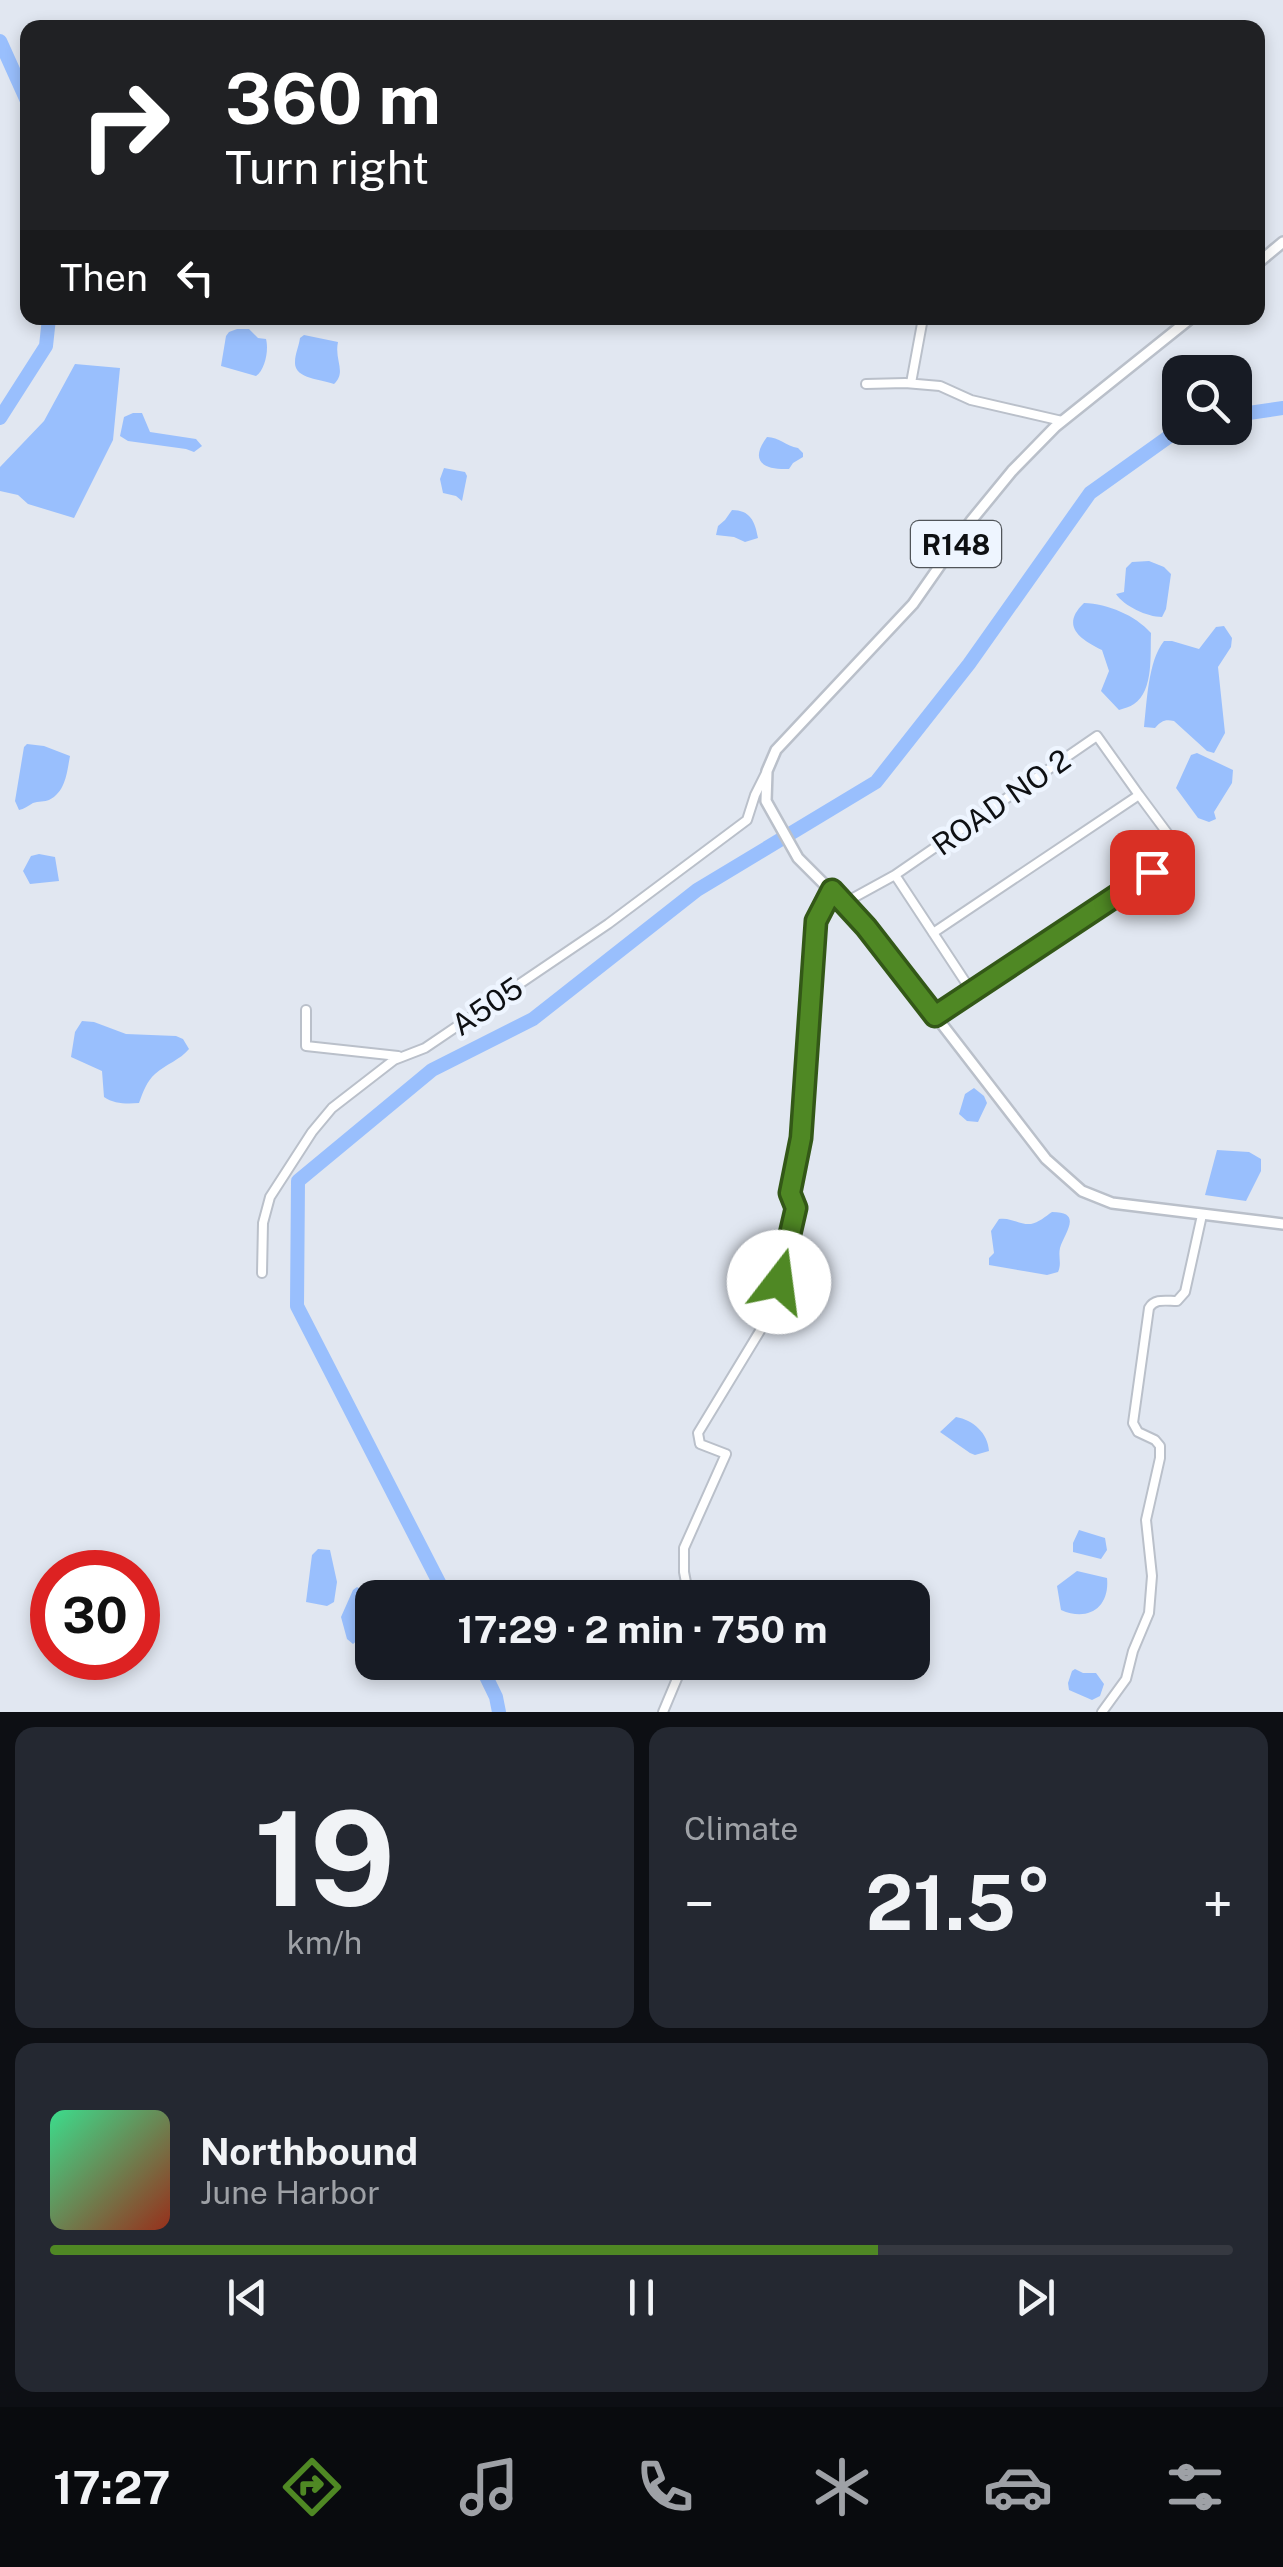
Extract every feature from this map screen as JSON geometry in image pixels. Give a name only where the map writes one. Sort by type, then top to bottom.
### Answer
[{"type":"main road","name":"R148","points":[[767,771],[776,750],[913,604],[1012,471],[1062,421],[1181,325]]},
{"type":"main road","points":[[767,771],[766,802],[798,858],[866,927],[1046,1159],[1082,1191],[1112,1204],[1283,1224]]},
{"type":"street","points":[[911,383],[923,325]]},
{"type":"street","points":[[866,384],[940,386],[971,400],[1062,421]]},
{"type":"street","name":"ROAD NO 2","points":[[895,875],[1096,736],[1139,795]]},
{"type":"street","name":"A505","points":[[262,1274],[262,1223],[270,1197],[332,1108],[394,1060],[425,1048],[608,924],[747,820],[767,771]]},
{"type":"street","points":[[933,933],[1139,795],[1182,852],[935,1016]]},
{"type":"street","points":[[844,903],[895,875],[972,992]]},
{"type":"street","points":[[686,1580],[684,1548],[726,1454],[700,1444],[698,1432],[776,1300],[796,1208],[790,1193],[801,1138],[816,921],[832,890]]},
{"type":"street","points":[[306,1010],[306,1046],[402,1057]]},
{"type":"street","points":[[1102,1712],[1126,1679],[1149,1613],[1152,1576],[1146,1520],[1160,1446],[1138,1432],[1133,1423],[1148,1308],[1157,1300],[1177,1301],[1185,1292],[1202,1215]]},
{"type":"street","points":[[662,1712],[676,1680]]},
{"type":"water","points":[[237,329],[249,329],[258,338],[266,339],[266,359],[256,376],[221,366],[226,336]]},
{"type":"water","points":[[304,335],[338,342],[340,375],[334,384],[304,375],[296,368],[300,338]]},
{"type":"water","points":[[75,364],[120,368],[113,440],[74,518],[0,491],[0,467],[44,421]]},
{"type":"water","points":[[142,413],[150,432],[196,439],[202,446],[194,452],[128,441],[120,436],[124,417]]},
{"type":"water","points":[[767,437],[798,448],[803,457],[789,469],[766,466],[759,452]]},
{"type":"water","points":[[444,468],[465,472],[462,501],[443,493],[440,479]]},
{"type":"water","points":[[732,510],[751,518],[758,538],[745,542],[716,535],[718,526]]},
{"type":"water","points":[[1149,561],[1171,574],[1162,617],[1136,610],[1116,594],[1124,592],[1126,568],[1132,562]]},
{"type":"water","points":[[1084,603],[1120,612],[1151,633],[1148,681],[1131,706],[1119,710],[1101,691],[1109,671],[1102,650],[1080,636],[1073,625]]},
{"type":"water","points":[[1224,626],[1232,638],[1231,647],[1218,667],[1225,733],[1214,753],[1174,721],[1163,721],[1155,728],[1144,727],[1151,670],[1164,641],[1199,649],[1216,627]]},
{"type":"water","points":[[27,744],[70,756],[59,792],[49,800],[19,810],[15,801]]},
{"type":"water","points":[[1197,753],[1233,770],[1232,783],[1214,812],[1216,819],[1209,822],[1198,818],[1176,788],[1191,755]]},
{"type":"water","points":[[31,856],[55,857],[59,881],[30,884],[23,871]]},
{"type":"water","points":[[82,1021],[126,1034],[176,1036],[189,1049],[152,1077],[139,1103],[116,1102],[104,1097],[102,1071],[71,1057],[75,1032]]},
{"type":"water","points":[[974,1088],[987,1103],[978,1122],[967,1121],[959,1114],[965,1094]]},
{"type":"water","points":[[1217,1150],[1249,1152],[1261,1159],[1261,1171],[1246,1201],[1205,1195]]},
{"type":"water","points":[[1052,1212],[1070,1219],[1060,1248],[1058,1272],[1047,1275],[989,1265],[994,1253],[991,1231],[999,1219],[1031,1224]]},
{"type":"water","points":[[956,1417],[978,1428],[989,1451],[975,1455],[940,1432]]},
{"type":"water","points":[[1079,1530],[1105,1538],[1107,1550],[1101,1559],[1073,1552]]},
{"type":"water","points":[[318,1549],[330,1550],[337,1582],[334,1602],[327,1606],[306,1602],[312,1555]]},
{"type":"water","points":[[1077,1571],[1107,1578],[1105,1597],[1088,1613],[1061,1610],[1057,1586]]},
{"type":"water","points":[[353,1590],[353,1644],[347,1639],[341,1617]]},
{"type":"water","points":[[1075,1669],[1096,1673],[1104,1684],[1100,1696],[1092,1700],[1069,1690]]},
{"type":"waterway","points":[[0,41],[20,85]]},
{"type":"waterway","points":[[0,418],[46,346],[48,325]]},
{"type":"waterway","points":[[1252,413],[1283,408]]},
{"type":"waterway","points":[[438,1580],[297,1306],[298,1181],[432,1070],[533,1019],[697,890],[876,782],[969,664],[1090,493],[1162,442]]},
{"type":"waterway","points":[[488,1680],[499,1712]]},
{"type":"route","points":[[779,1282],[796,1208],[790,1193],[801,1138],[816,921],[832,890],[935,1016],[1152,872]]}]
